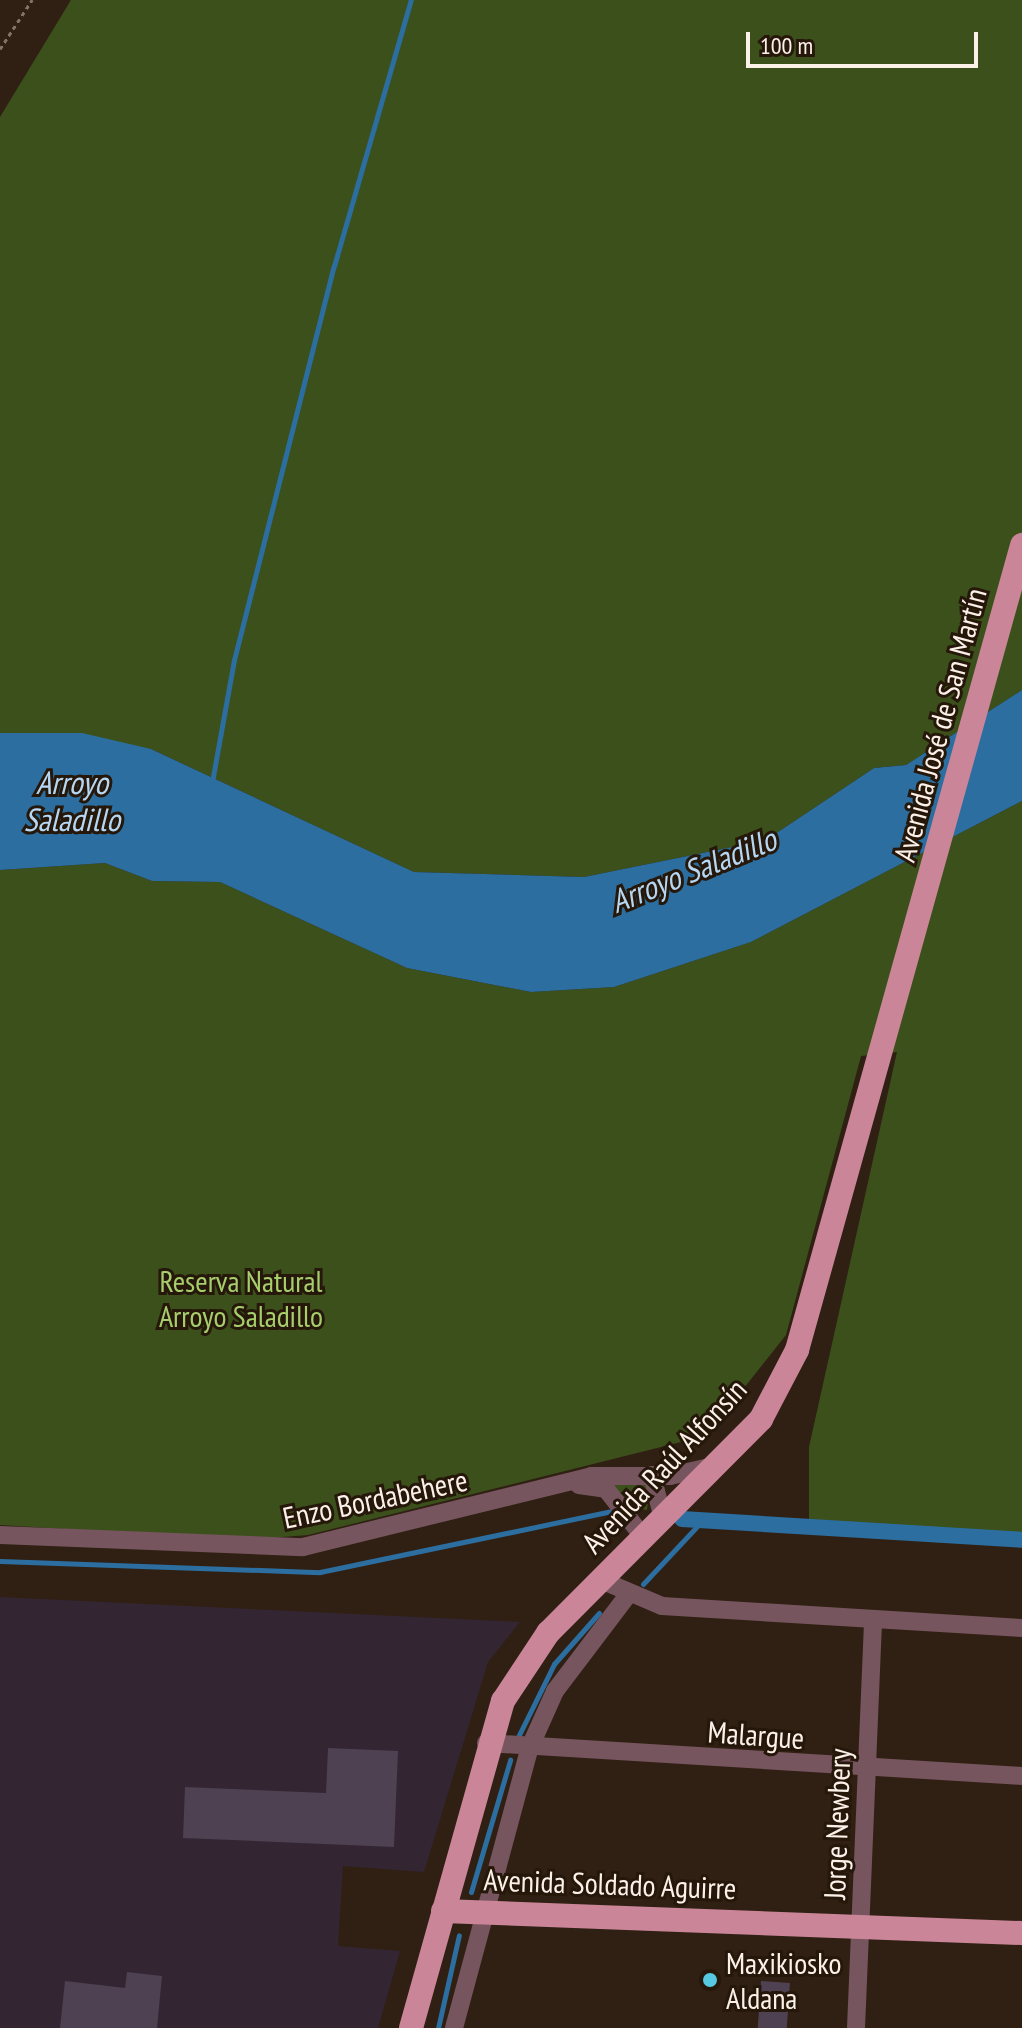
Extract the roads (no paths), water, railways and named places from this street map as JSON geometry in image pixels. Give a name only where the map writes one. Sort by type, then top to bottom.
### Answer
[{"type":"main road","name":"Avenida José de San Martín","points":[[920,922],[1022,545]]},
{"type":"main road","name":"Avenida Raúl Alfonsín","points":[[411,2028],[470,1913],[486,1743],[523,1668],[601,1580],[761,1419],[797,1350],[920,922]]},
{"type":"main road","name":"Avenida Soldado Aguirre","points":[[470,1913],[860,1933],[1022,1948]]},
{"type":"main road","name":"Avenida Soldado Aguirre","points":[[860,1933],[1022,1933]]},
{"type":"street","name":"Enzo Bordabehere","points":[[0,1535],[303,1547],[623,1472],[652,1475],[718,1465]]},
{"type":"street","points":[[652,1475],[663,1519]]},
{"type":"street","name":"Enzo Bordabehere","points":[[568,1484],[606,1489],[644,1538]]},
{"type":"street","points":[[601,1580],[628,1595],[662,1606],[873,1622],[1022,1628]]},
{"type":"street","points":[[454,2028],[470,1913],[530,1747],[555,1691],[628,1595]]},
{"type":"street","name":"Jorge Newbery","points":[[856,2028],[873,1622]]},
{"type":"street","name":"Malargue","points":[[486,1743],[867,1770],[1022,1776]]},
{"type":"water","name":"Arroyo Saladillo","points":[[1022,690],[1022,801],[751,942],[614,987],[531,992],[407,968],[220,882],[152,881],[105,863],[0,870],[0,733],[82,733],[151,749],[414,872],[584,877],[766,840],[874,768],[906,765]]},
{"type":"waterway","points":[[212,782],[234,660],[334,266],[411,0]]},
{"type":"waterway","points":[[0,1561],[320,1572],[611,1511]]},
{"type":"waterway","points":[[682,1519],[1022,1540]]},
{"type":"waterway","points":[[643,1584],[702,1521]]},
{"type":"waterway","points":[[517,1739],[554,1664],[599,1613]]},
{"type":"waterway","points":[[471,1892],[510,1760]]},
{"type":"waterway","points":[[438,2028],[459,1935]]},
{"type":"place","name":"Maxikiosko Aldana","points":[[710,1980]]},
{"type":"park label","name":"Reserva Natural Arroyo Saladillo","points":[[241,1298]]}]
